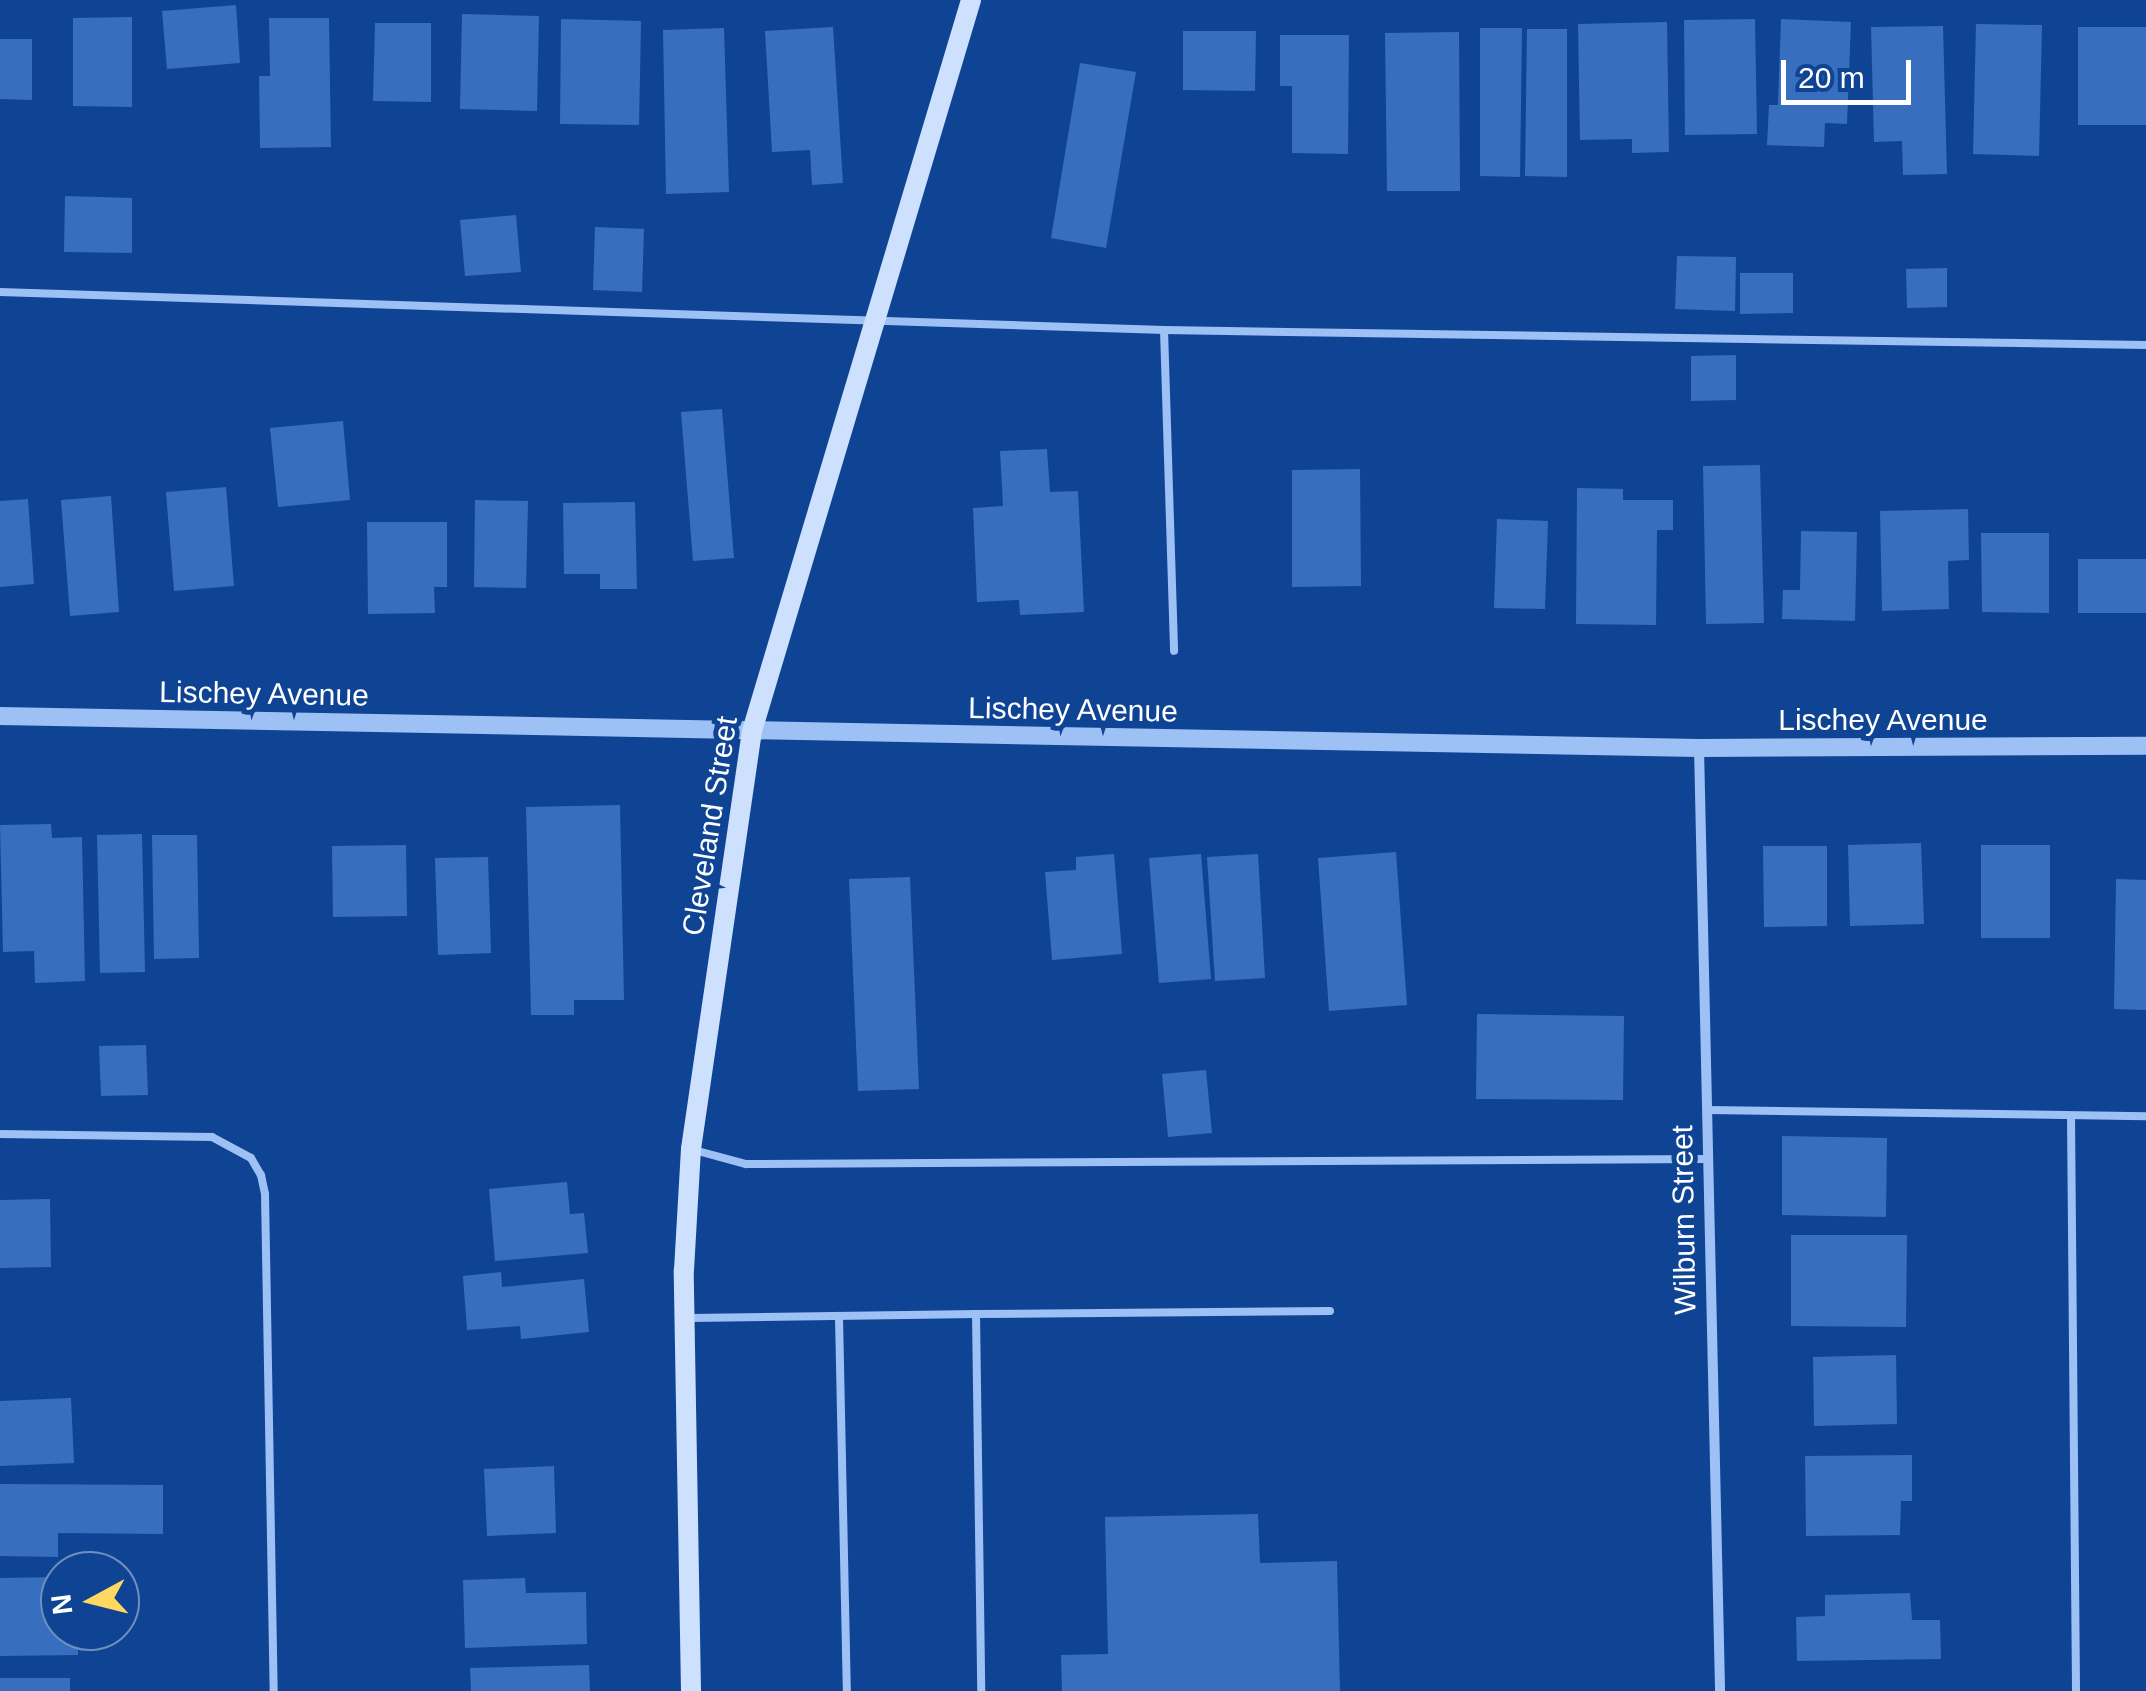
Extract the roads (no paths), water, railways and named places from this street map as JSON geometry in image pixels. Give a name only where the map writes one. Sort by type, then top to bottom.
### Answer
[{"type":"main road","name":"Cleveland Street","points":[[691,1691],[684,1318],[692,1149],[752,731],[972,0]]},
{"type":"street","name":"Lischey Avenue","points":[[0,716],[1699,748],[2146,746]]},
{"type":"street","name":"Wilburn Street","points":[[1699,748],[1720,1691]]},
{"type":"lane","points":[[0,292],[872,323],[2146,345]]},
{"type":"lane","points":[[1164,330],[1174,651]]},
{"type":"lane","points":[[1707,1110],[2146,1116]]},
{"type":"lane","points":[[2070,1116],[2076,1691]]},
{"type":"lane","points":[[0,1134],[212,1137],[251,1158],[261,1176],[266,1194],[274,1691]]},
{"type":"lane","points":[[692,1149],[746,1164],[1708,1159]]},
{"type":"lane","points":[[684,1318],[1330,1312]]},
{"type":"lane","points":[[976,1314],[981,1691]]},
{"type":"lane","points":[[839,1317],[847,1691]]}]
